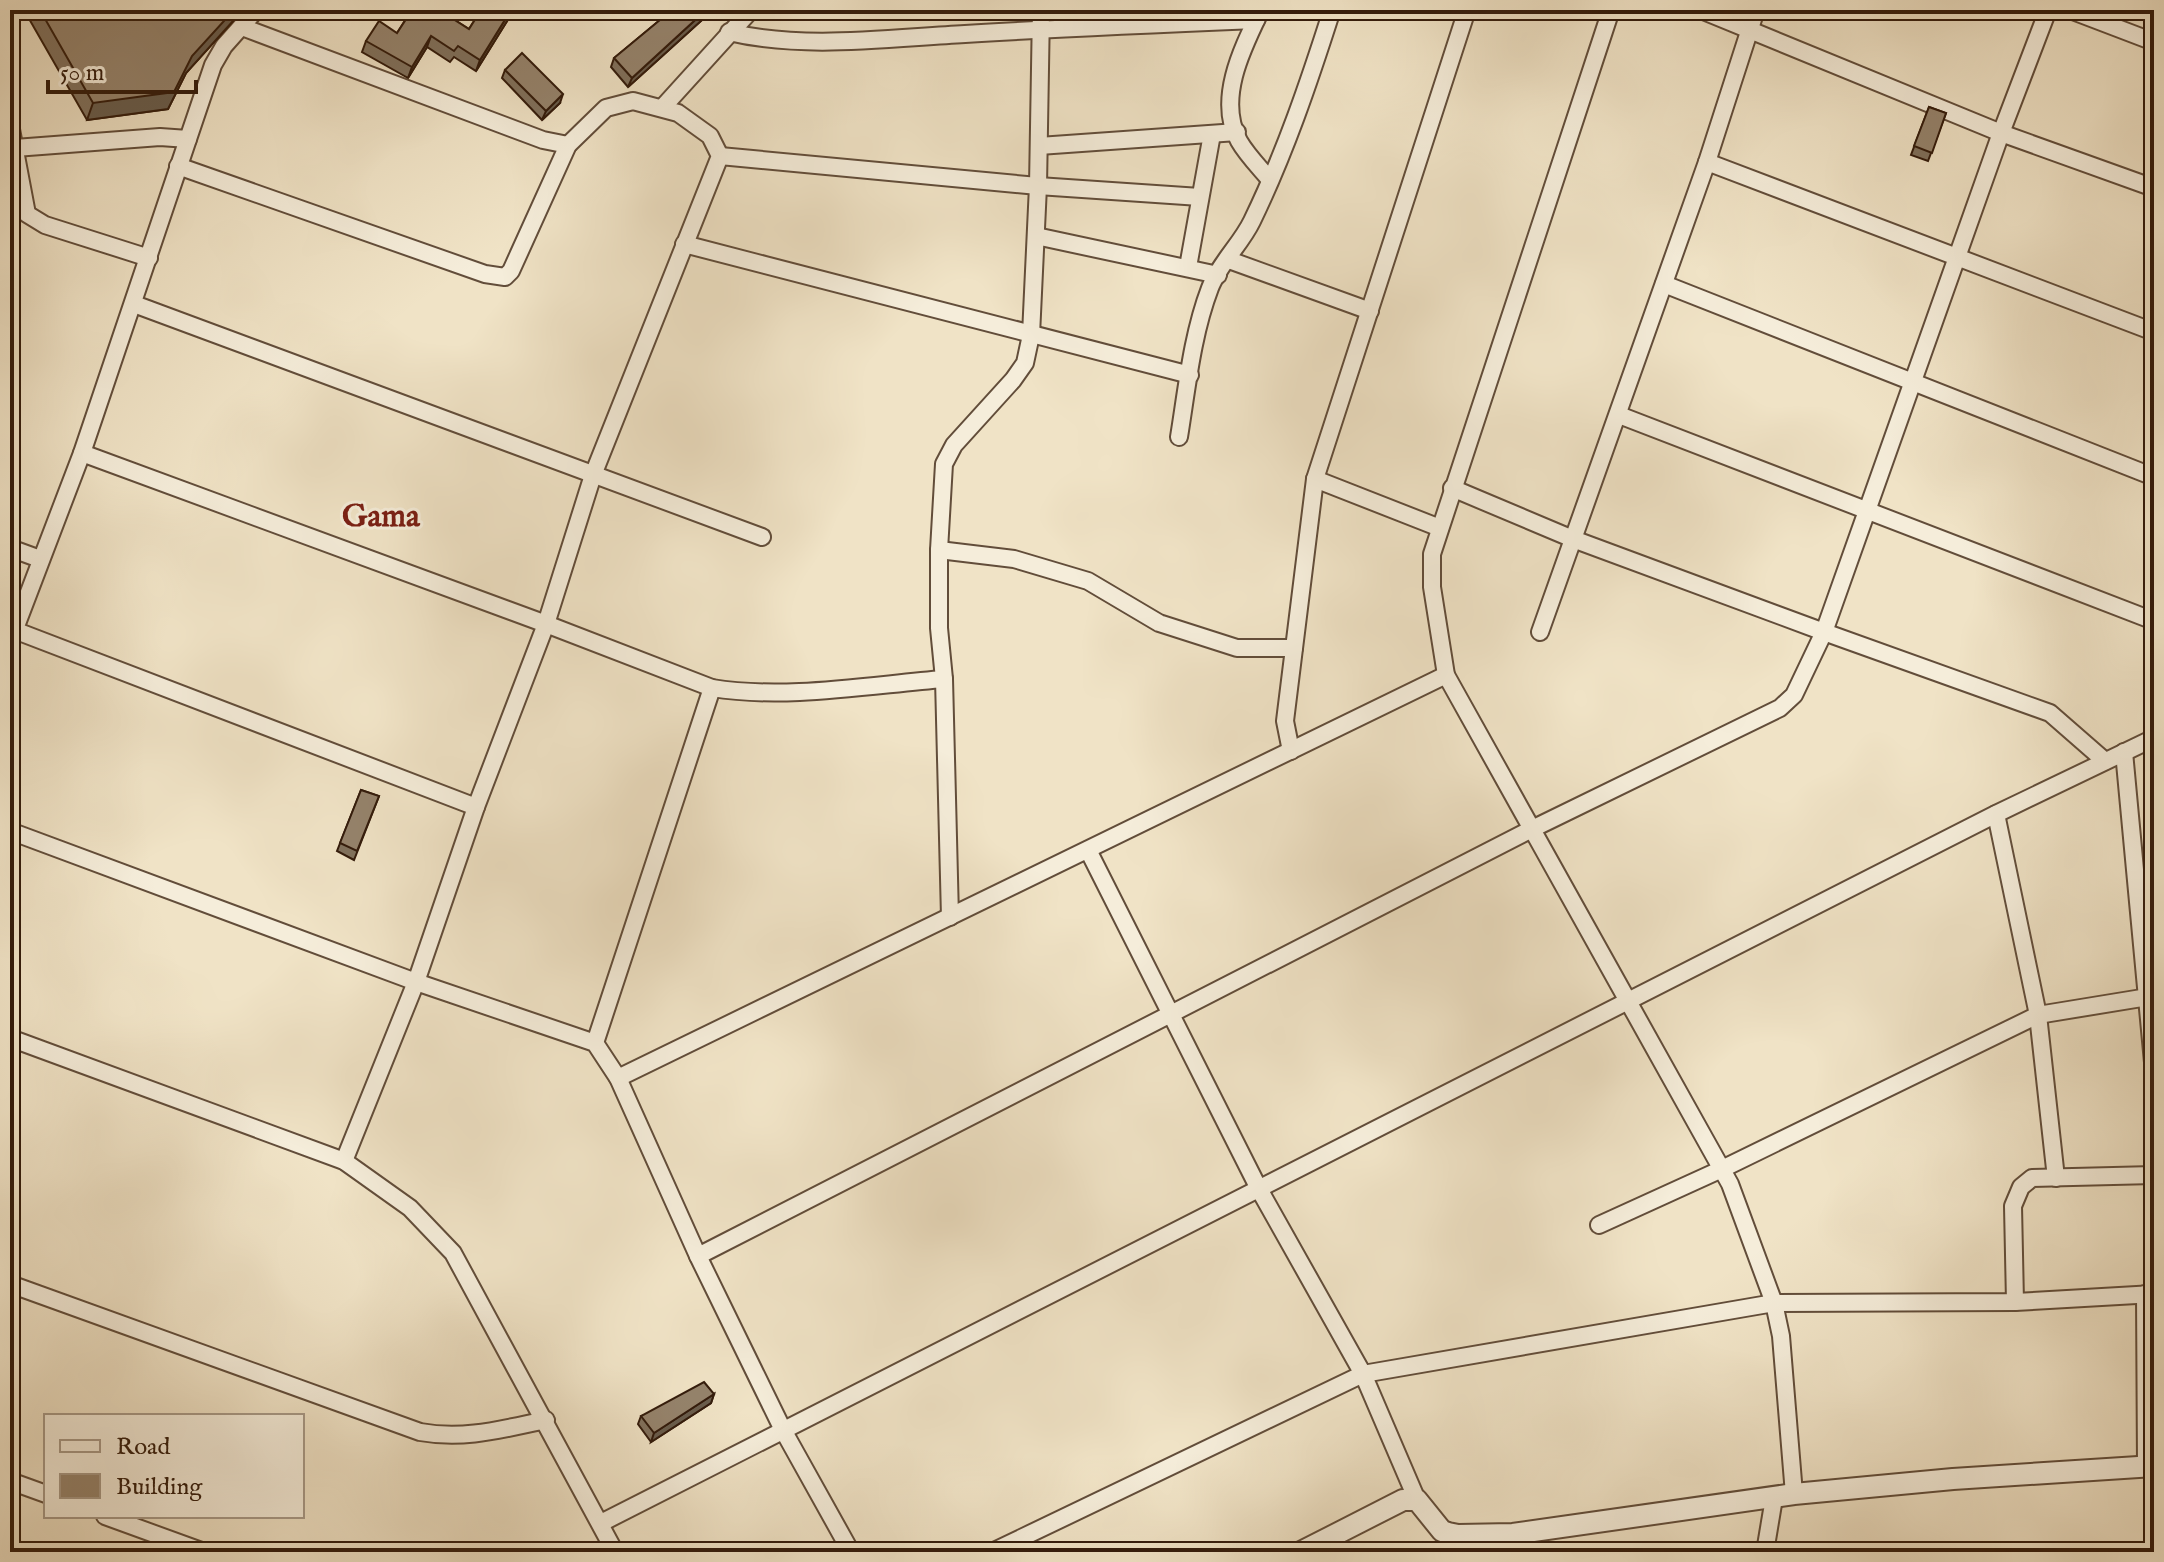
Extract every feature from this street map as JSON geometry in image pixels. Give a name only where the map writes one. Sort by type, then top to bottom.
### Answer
[{"type":"street","points":[[256,10],[216,56],[82,453],[12,636],[476,807]]},
{"type":"street","points":[[663,107],[751,10]]},
{"type":"street","points":[[950,917],[944,679],[939,628],[944,464],[954,445],[1025,363],[1031,335],[1038,186],[1041,10]]},
{"type":"street","points":[[1179,437],[1201,313],[1212,283],[1245,236],[1270,180],[1302,104],[1332,10]]},
{"type":"street","points":[[1291,751],[1285,721],[1315,479],[1467,10]]},
{"type":"street","points":[[1611,10],[1452,488],[1432,554],[1432,587],[1446,675],[1730,1184],[1774,1303],[1781,1336],[1784,1496],[1765,1552]]},
{"type":"street","points":[[1701,10],[2001,133],[2154,188]]},
{"type":"street","points":[[1540,632],[1707,162],[1756,10]]},
{"type":"street","points":[[698,1256],[1532,829],[1780,708],[1794,695],[1824,632],[2001,133],[2048,10]]},
{"type":"street","points":[[2070,10],[2154,42]]},
{"type":"street","points":[[729,32],[754,38],[795,40],[1259,15]]},
{"type":"street","points":[[1259,15],[1239,54],[1232,87],[1233,120],[1239,140],[1270,180]]},
{"type":"street","points":[[242,27],[543,140],[568,145]]},
{"type":"street","points":[[178,166],[485,274],[505,277],[511,271],[568,145],[606,108],[633,101],[663,107],[693,122],[710,136],[720,156],[593,475],[546,624],[476,807],[416,982],[344,1161]]},
{"type":"street","points":[[10,124],[27,214],[34,220],[149,258]]},
{"type":"street","points":[[1039,146],[1237,132]]},
{"type":"street","points":[[1188,267],[1212,134]]},
{"type":"street","points":[[15,148],[160,137],[188,139]]},
{"type":"street","points":[[720,156],[1038,186],[1200,197]]},
{"type":"street","points":[[1707,162],[2154,332]]},
{"type":"street","points":[[1036,236],[1218,275]]},
{"type":"street","points":[[684,244],[1190,375]]},
{"type":"street","points":[[1229,260],[1370,311]]},
{"type":"street","points":[[1664,284],[2154,477]]},
{"type":"street","points":[[134,304],[762,537]]},
{"type":"street","points":[[1619,415],[2154,621]]},
{"type":"street","points":[[82,453],[712,688],[740,693],[770,693],[944,679]]},
{"type":"street","points":[[1315,479],[1440,528]]},
{"type":"street","points":[[1452,488],[1573,539],[2050,713],[2105,761]]},
{"type":"street","points":[[10,548],[40,559]]},
{"type":"street","points":[[939,550],[1014,559],[1088,581],[1159,623],[1237,648],[1294,648]]},
{"type":"street","points":[[618,1078],[1446,675]]},
{"type":"street","points":[[595,1043],[712,688]]},
{"type":"street","points":[[601,1523],[1996,814],[2154,738]]},
{"type":"street","points":[[2124,752],[2151,996],[2154,1073]]},
{"type":"street","points":[[1996,814],[2038,1015],[2056,1178]]},
{"type":"street","points":[[10,831],[416,982],[595,1043],[618,1078],[698,1256],[783,1430],[851,1552]]},
{"type":"street","points":[[992,1552],[1363,1374],[1774,1303],[2015,1302],[2150,1294],[2150,1466],[1953,1479],[1784,1496],[1513,1534],[1458,1535],[1442,1531],[1417,1500],[1363,1374],[1259,1189],[1088,850]]},
{"type":"street","points":[[1599,1225],[1722,1169],[2038,1015],[2151,996]]},
{"type":"street","points":[[10,1038],[344,1161],[410,1208],[453,1253],[615,1552]]},
{"type":"street","points":[[2015,1302],[2013,1206],[2021,1187],[2032,1178],[2154,1175]]},
{"type":"street","points":[[10,1284],[420,1432],[467,1436],[546,1420]]},
{"type":"street","points":[[10,1481],[44,1493]]},
{"type":"street","points":[[1301,1552],[1403,1500],[1417,1500]]},
{"type":"street","points":[[110,1518],[204,1552]]},
{"type":"building","points":[[40,10],[234,10],[192,56],[174,92],[93,103]]},
{"type":"building","points":[[412,10],[439,10],[469,29],[481,10],[511,10],[480,60],[458,46],[454,51],[431,36],[412,67],[366,41],[379,21],[397,33]]},
{"type":"building","points":[[672,10],[706,10],[632,78],[614,58]]},
{"type":"building","points":[[522,53],[563,94],[546,111],[505,70]]},
{"type":"building","points":[[1929,107],[1946,113],[1932,153],[1914,146]]},
{"type":"building","points":[[361,790],[379,796],[357,851],[340,843]]},
{"type":"building","points":[[704,1382],[714,1394],[654,1433],[641,1416]]},
{"type":"district","name":"Gama","points":[[381,515]]}]
